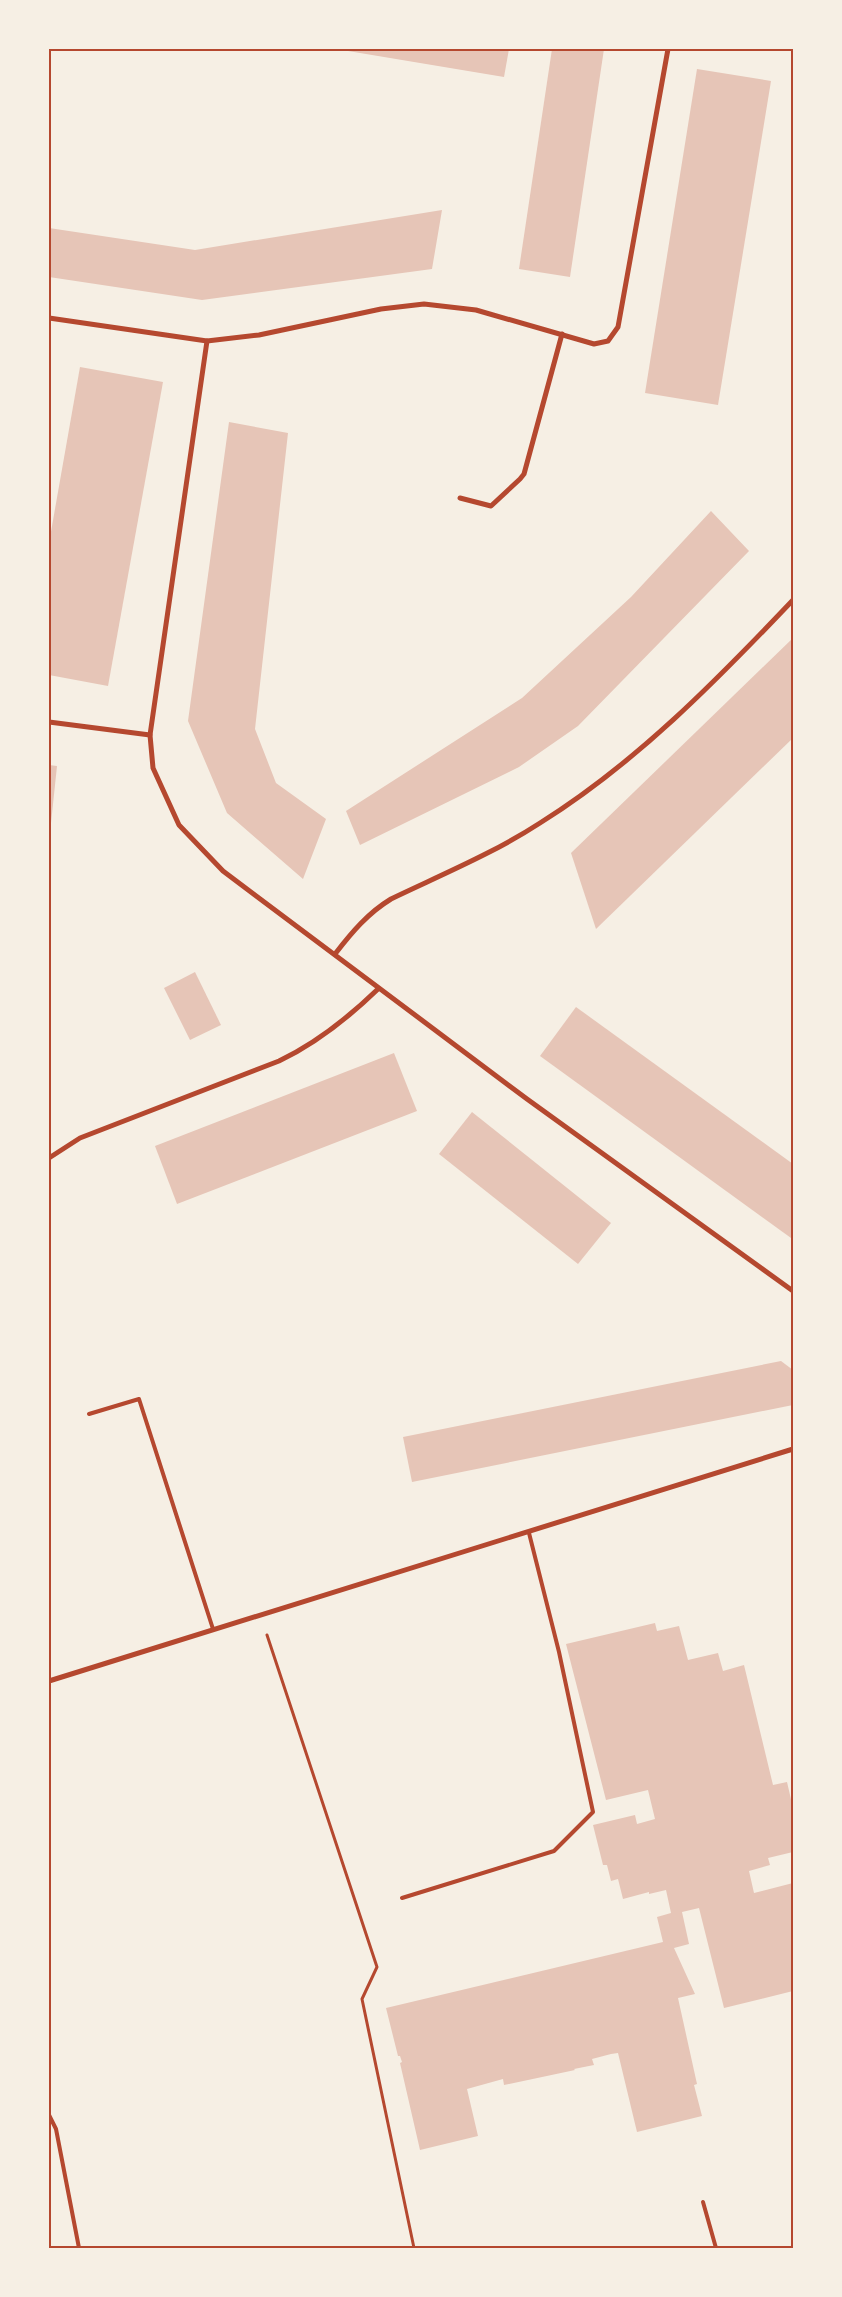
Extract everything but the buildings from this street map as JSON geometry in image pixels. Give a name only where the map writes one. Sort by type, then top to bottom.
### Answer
[{"type":"street","points":[[49,318],[207,341],[259,335],[381,309],[424,304],[476,310],[594,344],[608,341],[618,327],[668,49]]},
{"type":"street","points":[[460,498],[491,506],[524,474],[562,334]]},
{"type":"street","points":[[207,341],[150,735],[153,768],[179,825],[223,871],[335,954],[378,989],[791,1289],[793,1283]]},
{"type":"street","points":[[335,954],[373,910],[539,824],[579,797],[684,710],[720,677],[793,600]]},
{"type":"street","points":[[49,722],[150,735]]},
{"type":"street","points":[[49,1158],[80,1138],[279,1061],[308,1047],[332,1030],[378,989]]},
{"type":"street","points":[[49,1681],[529,1533],[793,1449]]},
{"type":"lane","points":[[89,1414],[139,1399],[213,1629]]},
{"type":"lane","points":[[402,1898],[554,1851],[592,1812],[557,1642],[529,1533]]},
{"type":"lane","points":[[49,2115],[56,2129],[79,2248]]},
{"type":"lane","points":[[703,2202],[716,2248]]},
{"type":"path","points":[[260,1615],[377,1967],[362,1999],[414,2248]]}]
